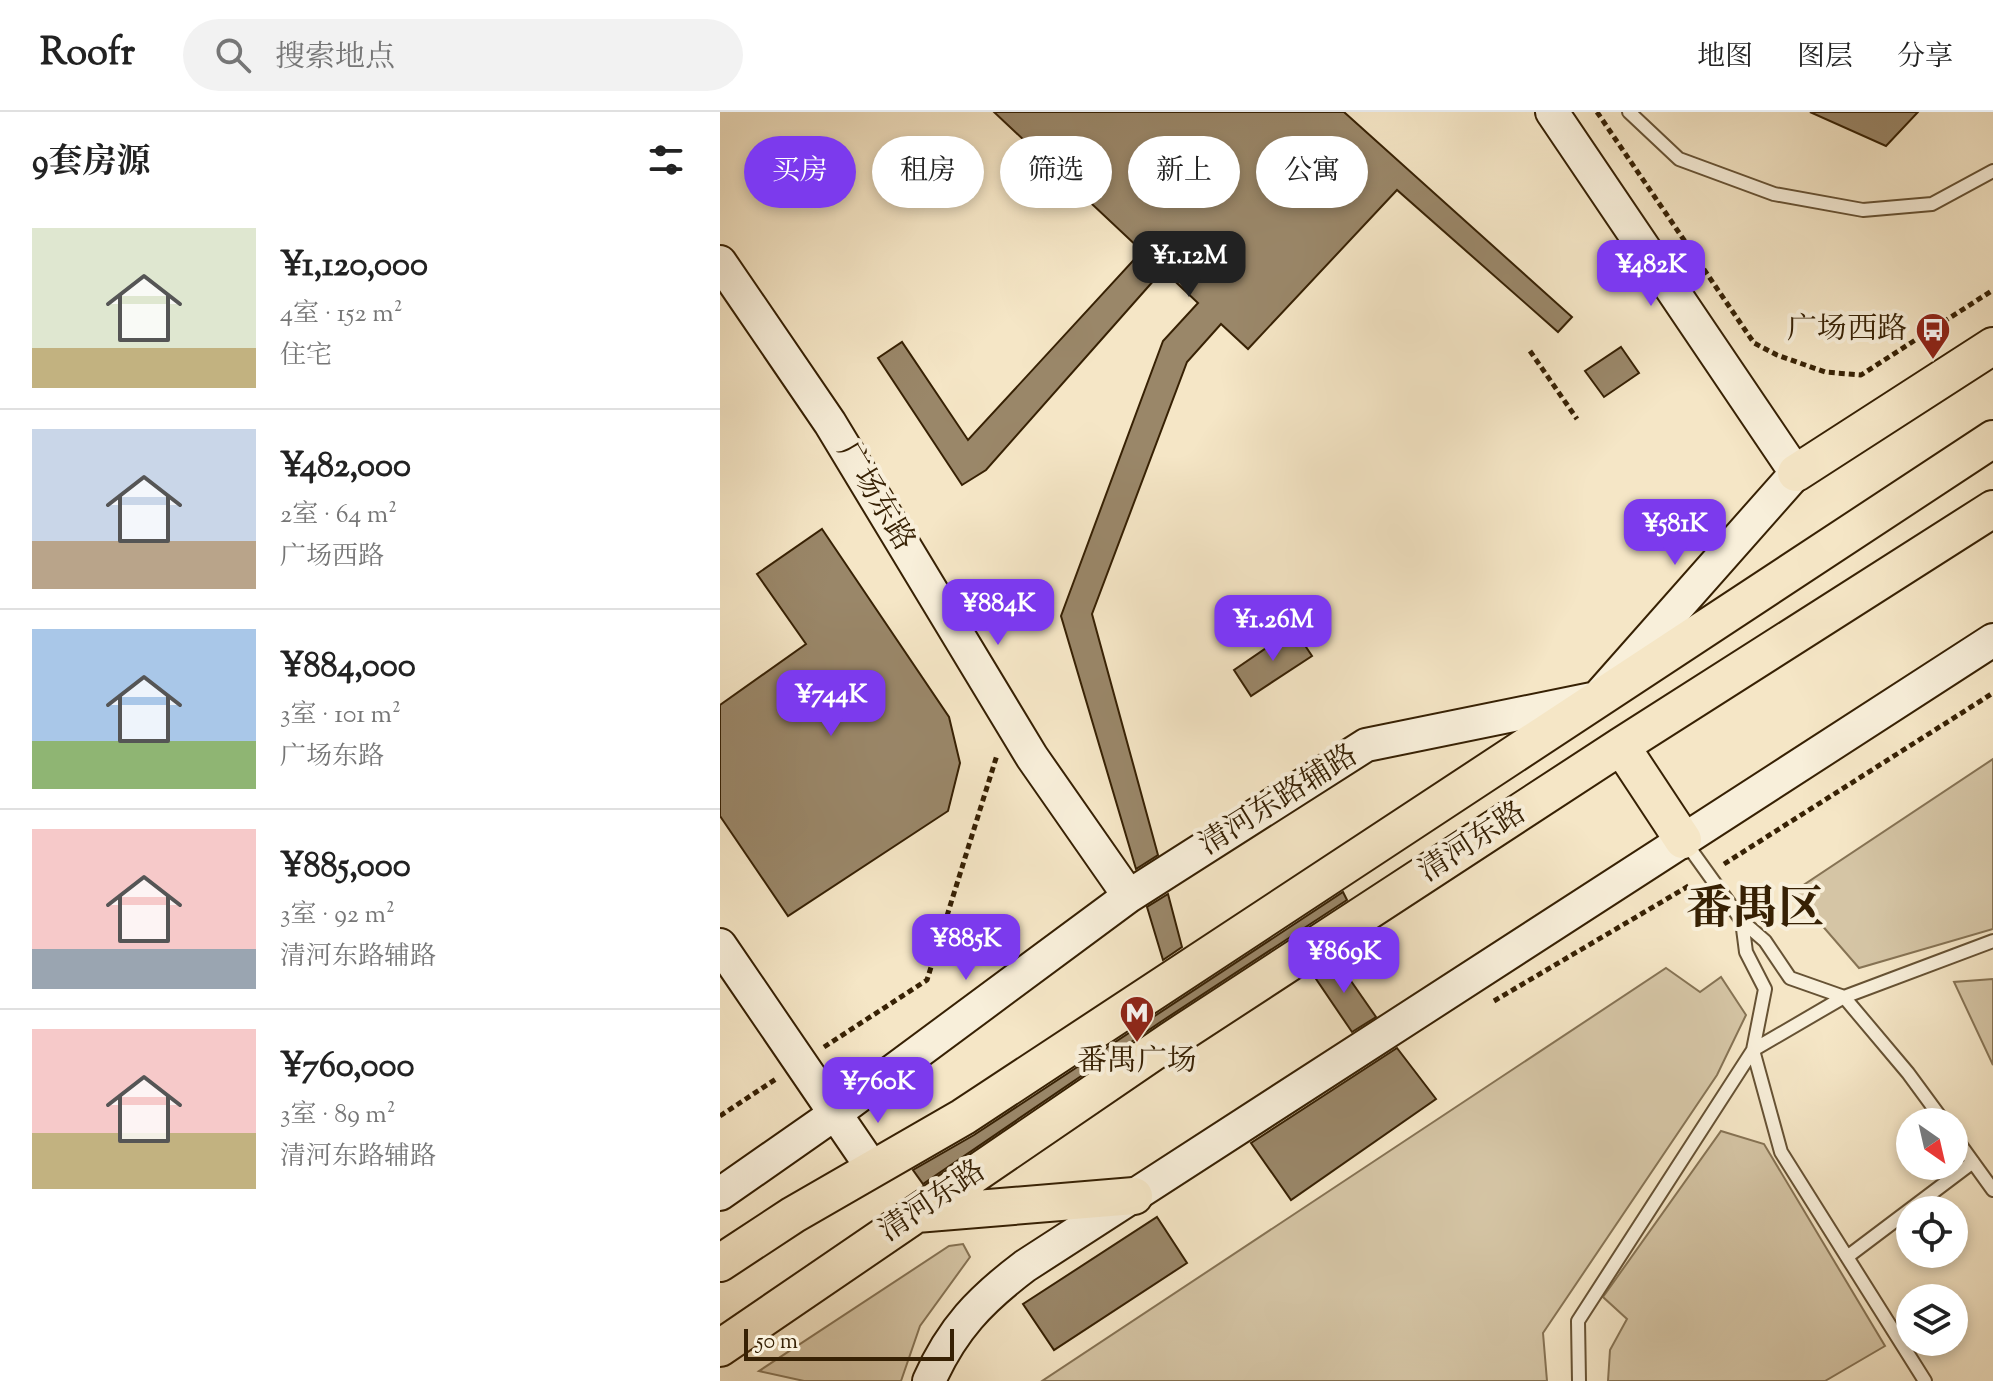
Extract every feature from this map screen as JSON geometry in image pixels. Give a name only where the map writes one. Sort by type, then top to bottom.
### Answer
[{"type":"main road","points":[[1552,112],[1796,473]]},
{"type":"main road","name":"广场东路","points":[[720,262],[830,423],[1032,757],[1129,896]]},
{"type":"main road","points":[[1597,698],[1796,473],[1993,346]]},
{"type":"main road","name":"清河东路","points":[[720,1263],[793,1215],[963,1117],[1993,439]]},
{"type":"main road","name":"清河东路","points":[[720,1348],[1171,1040],[1621,746],[1993,509]]},
{"type":"main road","points":[[929,1381],[943,1351],[967,1316],[992,1291],[1025,1266],[1993,640]]},
{"type":"main road","name":"清河东路辅路","points":[[720,1194],[836,1113],[1129,896],[1366,745],[1597,698]]},
{"type":"main road","points":[[1621,746],[1683,840]]},
{"type":"main road","points":[[720,945],[873,1169]]},
{"type":"main road","points":[[914,1214],[1134,1196]]},
{"type":"lane","points":[[1629,112],[1679,159],[1774,194],[1863,210],[1932,204],[1993,171]]},
{"type":"lane","points":[[1683,840],[1742,921],[1765,941],[1790,978],[1844,997],[1934,1108]]},
{"type":"lane","points":[[1579,1381],[1578,1321],[1753,1050],[1765,989],[1746,952],[1742,921]]},
{"type":"lane","points":[[1753,1050],[1844,997],[1993,941]]},
{"type":"lane","points":[[1753,1050],[1781,1152],[1925,1381]]},
{"type":"lane","points":[[1968,1155],[1993,1190]]},
{"type":"lane","points":[[1847,1257],[1973,1162]]},
{"type":"path","points":[[1597,112],[1754,343],[1777,355],[1825,372],[1861,375],[1993,290]]},
{"type":"path","points":[[1530,351],[1577,419]]},
{"type":"path","points":[[1488,1005],[1708,875],[1993,693]]},
{"type":"path","points":[[720,1116],[927,980],[998,752]]},
{"type":"shaded area","points":[[1993,759],[1993,929],[1859,968],[1793,892]]},
{"type":"shaded area","points":[[1666,968],[1700,992],[1721,977],[1746,1015],[1717,1075],[1543,1333],[1547,1381],[1042,1381]]},
{"type":"shaded area","points":[[1993,979],[1993,1065],[1954,982]]},
{"type":"shaded area","points":[[1721,1131],[1764,1144],[1885,1346],[1825,1381],[1608,1381],[1610,1350],[1627,1319],[1603,1297]]},
{"type":"shaded area","points":[[963,1244],[970,1257],[920,1326],[901,1381],[804,1381],[759,1371],[949,1246]]},
{"type":"building","name":"番禺广场","points":[[994,112],[1344,112],[1572,317],[1558,332],[1397,190],[1248,349],[1221,324],[1187,362],[1092,614],[1158,855],[1136,869],[1061,616],[1163,341],[1198,303],[1163,270],[986,470],[962,485],[878,358],[902,342],[968,440],[1142,251],[1096,208],[1112,208],[1112,136],[1020,136]]},
{"type":"building","points":[[1810,112],[1918,112],[1886,146]]},
{"type":"building","points":[[1621,347],[1639,373],[1604,397],[1585,371]]},
{"type":"building","points":[[822,529],[949,717],[960,763],[948,811],[788,916],[720,816],[720,705],[806,644],[757,574]]},
{"type":"building","points":[[1294,629],[1312,656],[1251,696],[1234,670]]},
{"type":"building","points":[[1343,892],[1347,900],[1159,1023],[923,1184],[913,1170],[974,1135]]},
{"type":"building","points":[[1168,894],[1182,947],[1163,960],[1147,907]]},
{"type":"building","points":[[1335,958],[1376,1017],[1352,1032],[1312,973]]},
{"type":"building","points":[[1397,1048],[1436,1099],[1291,1200],[1251,1143]]},
{"type":"building","points":[[1157,1217],[1187,1263],[1054,1350],[1023,1304]]},
{"type":"place","name":"广场西路","points":[[1933,361]]},
{"type":"place","name":"番禺广场","points":[[1137,1044]]},
{"type":"district","name":"番禺区","points":[[1755,912]]}]
